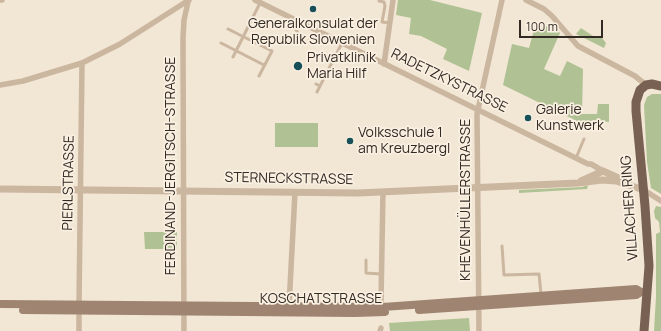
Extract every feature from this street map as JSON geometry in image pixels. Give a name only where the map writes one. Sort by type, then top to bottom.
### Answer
[{"type":"main road","points":[[646,86],[652,84],[661,86]]},
{"type":"main road","name":"VILLACHER RING","points":[[644,331],[644,292],[648,258],[644,190],[636,111],[637,96],[640,90],[646,86]]},
{"type":"main road","name":"KOSCHATSTRASSE","points":[[0,304],[79,304],[183,308],[386,312],[541,296],[636,289],[644,292]]},
{"type":"main road","name":"KOSCHATSTRASSE","points":[[0,310],[289,306],[335,310],[382,304],[479,303],[636,295],[644,292]]},
{"type":"street","points":[[384,64],[393,0]]},
{"type":"street","name":"KHEVENHÜLLERSTRASSE","points":[[479,331],[478,110],[502,0]]},
{"type":"street","points":[[526,0],[544,9],[578,46],[635,76],[646,86]]},
{"type":"street","points":[[0,85],[23,81],[82,63],[120,44],[189,1]]},
{"type":"street","name":"FERDINAND-JERGITSCH-STRASSE","points":[[184,331],[183,38],[184,20],[189,1]]},
{"type":"street","name":"RADETZKYSTRASSE","points":[[258,1],[588,164],[591,164],[644,190],[661,201]]},
{"type":"street","name":"PIERLSTRASSE","points":[[79,304],[82,63]]},
{"type":"street","points":[[588,164],[589,168],[594,174],[602,180]]},
{"type":"street","name":"STERNECKSTRASSE","points":[[578,183],[603,171]]},
{"type":"street","name":"STERNECKSTRASSE","points":[[0,189],[183,192],[383,192],[578,183],[602,180],[616,181],[644,190]]},
{"type":"street","points":[[289,306],[295,192]]},
{"type":"street","points":[[382,304],[381,274],[383,192]]},
{"type":"street","points":[[79,316],[79,331]]},
{"type":"lane","points":[[233,57],[258,1]]},
{"type":"lane","points":[[379,1],[384,2],[382,22],[390,23]]},
{"type":"lane","points":[[292,18],[292,24],[298,33]]},
{"type":"lane","points":[[228,29],[272,51],[259,76]]},
{"type":"lane","points":[[310,39],[318,40],[328,36]]},
{"type":"lane","points":[[317,92],[342,43]]},
{"type":"lane","points":[[220,44],[264,65]]},
{"type":"lane","points":[[316,84],[320,86]]},
{"type":"lane","points":[[576,158],[584,139]]},
{"type":"lane","points":[[502,246],[504,275],[539,274],[541,296]]},
{"type":"lane","points":[[366,260],[366,273],[381,274]]},
{"type":"green space","points":[[398,0],[430,0],[482,13],[469,71],[443,59],[447,49],[421,36],[409,34],[411,18],[396,15]]},
{"type":"green space","points":[[552,25],[560,33],[544,69],[560,76],[567,61],[583,69],[582,114],[597,114],[598,104],[609,104],[609,122],[577,121],[503,85],[512,44],[529,48],[534,30]]},
{"type":"green space","points":[[581,28],[593,36],[602,38],[606,43],[604,48],[576,34]]},
{"type":"green space","points":[[652,94],[661,94],[661,194],[651,188],[647,162],[644,105],[647,97]]},
{"type":"green space","points":[[275,123],[318,123],[318,147],[275,147]]},
{"type":"green space","points":[[588,185],[587,189],[519,193],[519,190],[582,187]]},
{"type":"green space","points":[[656,206],[661,207],[661,331],[654,331],[656,296],[656,234],[660,232],[659,222],[655,218],[654,211]]},
{"type":"green space","points":[[144,232],[177,232],[177,249],[145,249]]},
{"type":"green space","points":[[469,318],[470,331],[390,331],[389,323]]},
{"type":"place","name":"Generalkonsulat der Republik Slowenien","points":[[313,9]]},
{"type":"place","name":"Privatklinik Maria Hilf","points":[[298,66]]},
{"type":"place","name":"Galerie Kunstwerk","points":[[528,118]]},
{"type":"place","name":"Volksschule 1 am Kreuzbergl","points":[[350,141]]}]
